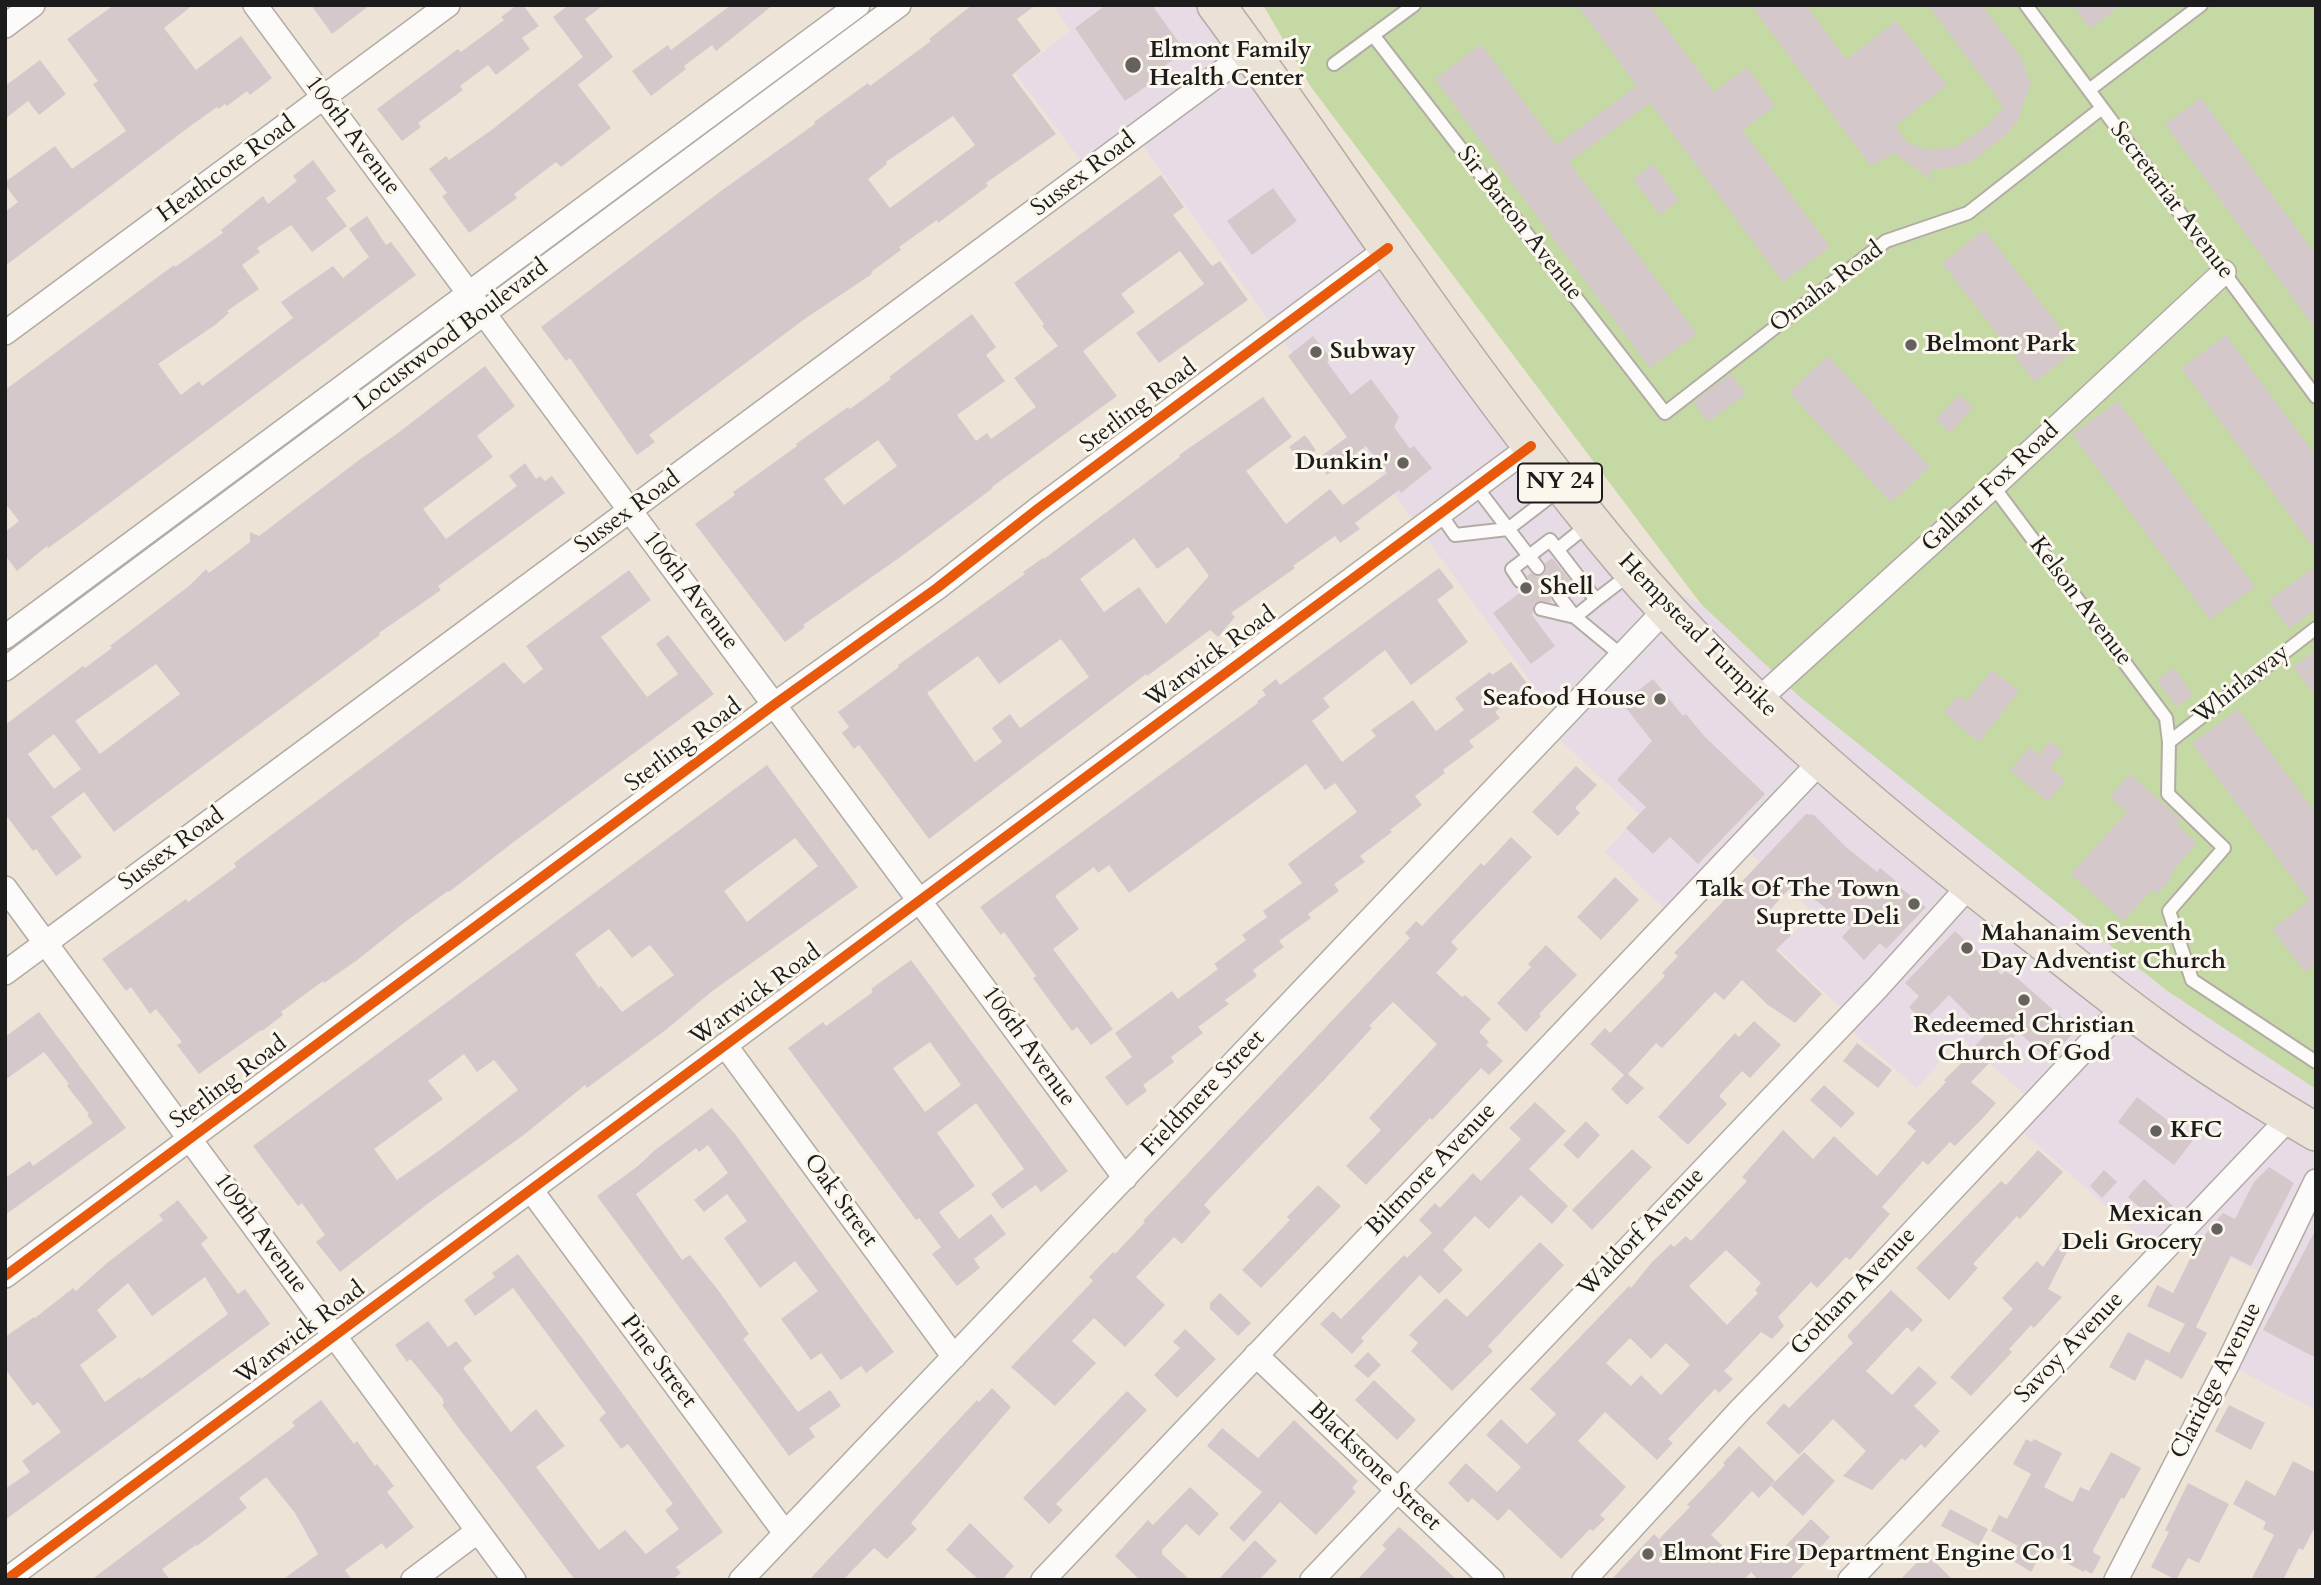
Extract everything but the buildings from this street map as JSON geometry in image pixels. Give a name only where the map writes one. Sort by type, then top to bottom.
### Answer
[{"type":"main road","name":"Hempstead Turnpike","points":[[1216,5],[1531,446],[1633,571],[1757,701],[1883,815],[1970,885],[2191,1053],[2303,1124]]},
{"type":"street","points":[[5,26],[33,5]]},
{"type":"street","name":"106th Avenue","points":[[255,5],[1125,1178]]},
{"type":"street","name":"Heathcote Road","points":[[5,333],[448,5]]},
{"type":"street","name":"Locustwood Boulevard","points":[[5,637],[858,5]]},
{"type":"street","name":"Locustwood Boulevard","points":[[5,669],[899,5]]},
{"type":"street","name":"Sussex Road","points":[[5,974],[1250,51]]},
{"type":"street","points":[[782,61],[796,81]]},
{"type":"street","name":"Sterling Road","points":[[5,1276],[775,704],[937,588],[1388,248]]},
{"type":"street","name":"Gallant Fox Road","points":[[1757,701],[2224,272]]},
{"type":"street","name":"Warwick Road","points":[[6,1580],[1531,446]]},
{"type":"street","points":[[177,511],[191,530]]},
{"type":"street","name":"Fieldmere Street","points":[[741,1580],[1667,608]]},
{"type":"street","name":"Biltmore Avenue","points":[[1043,1580],[1821,761]]},
{"type":"street","name":"Waldorf Avenue","points":[[1312,1580],[1877,988],[1970,885]]},
{"type":"street","name":"109th Avenue","points":[[5,888],[514,1580]]},
{"type":"street","name":"Gotham Avenue","points":[[1584,1580],[1741,1409],[1876,1271],[2126,1005]]},
{"type":"street","name":"Oak Street","points":[[725,1045],[954,1357]]},
{"type":"street","name":"Savoy Avenue","points":[[1850,1580],[2303,1124]]},
{"type":"street","name":"Claridge Avenue","points":[[2116,1580],[2228,1363],[2316,1181]]},
{"type":"street","name":"Pine Street","points":[[531,1190],[785,1533]]},
{"type":"street","name":"Blackstone Street","points":[[1256,1355],[1492,1580]]},
{"type":"street","points":[[413,1580],[478,1531]]},
{"type":"lane","points":[[1334,64],[1414,5]]},
{"type":"lane","name":"Secretariat Avenue","points":[[2026,5],[2316,397]]},
{"type":"lane","points":[[2089,90],[2201,5]]},
{"type":"lane","name":"Sir Barton Avenue","points":[[1373,35],[1665,413]]},
{"type":"lane","name":"Omaha Road","points":[[1665,413],[1886,241],[1968,213],[2102,108]]},
{"type":"lane","name":"Kelson Avenue","points":[[1993,486],[2166,718],[2169,742]]},
{"type":"lane","points":[[1441,514],[1455,535],[1508,529],[1563,487]]},
{"type":"lane","points":[[1477,488],[1538,568]]},
{"type":"lane","points":[[1558,549],[1592,522]]},
{"type":"lane","points":[[1520,581],[1511,569],[1550,540],[1596,600]]},
{"type":"lane","points":[[1575,617],[1633,571]]},
{"type":"lane","points":[[1559,596],[1575,617],[1621,656]]},
{"type":"lane","points":[[1541,609],[1575,617]]},
{"type":"lane","name":"Whirlaway","points":[[2169,742],[2316,628]]},
{"type":"lane","points":[[2169,742],[2168,794],[2224,848],[2169,911],[2192,980],[2316,1062]]},
{"type":"shaded area","points":[[1053,5],[1220,5],[1633,571],[1701,604],[1801,698],[2166,990],[2316,1089],[2316,1410],[2231,1366],[2274,1279],[2189,1237],[2164,1258],[2026,1135],[2013,1120],[2031,1100],[1961,1038],[1917,1088],[1847,1027],[1853,1019],[1778,949],[1813,912],[1746,849],[1677,921],[1605,852],[1639,814],[1554,734],[1564,724],[1546,703],[1139,139],[1091,174],[1015,73],[1071,31]]},
{"type":"green space","name":"Belmont Park","points":[[1263,5],[2316,5],[2316,1089],[2166,990],[1801,698],[1701,604],[1311,87]]},
{"type":"cycle path","points":[[5,1276],[775,704],[937,588],[1039,508],[1388,248]]},
{"type":"cycle path","points":[[6,1580],[1531,446]]},
{"type":"place","name":"Elmont Family Health Center","points":[[1133,65]]},
{"type":"place","name":"Belmont Park","points":[[1911,345]]},
{"type":"place","name":"Subway","points":[[1316,352]]},
{"type":"place","name":"Dunkin'","points":[[1403,463]]},
{"type":"place","name":"Shell","points":[[1526,588]]},
{"type":"place","name":"Seafood House","points":[[1660,699]]},
{"type":"place","name":"Talk Of The Town Suprette Deli","points":[[1914,904]]},
{"type":"place","name":"Mahanaim Seventh Day Adventist Church","points":[[1967,948]]},
{"type":"place","name":"Redeemed Christian Church Of God","points":[[2024,1000]]},
{"type":"place","name":"KFC","points":[[2156,1131]]},
{"type":"place","name":"Mexican Deli Grocery","points":[[2217,1229]]},
{"type":"place","name":"Elmont Fire Department Engine Co 1","points":[[1648,1554]]}]
